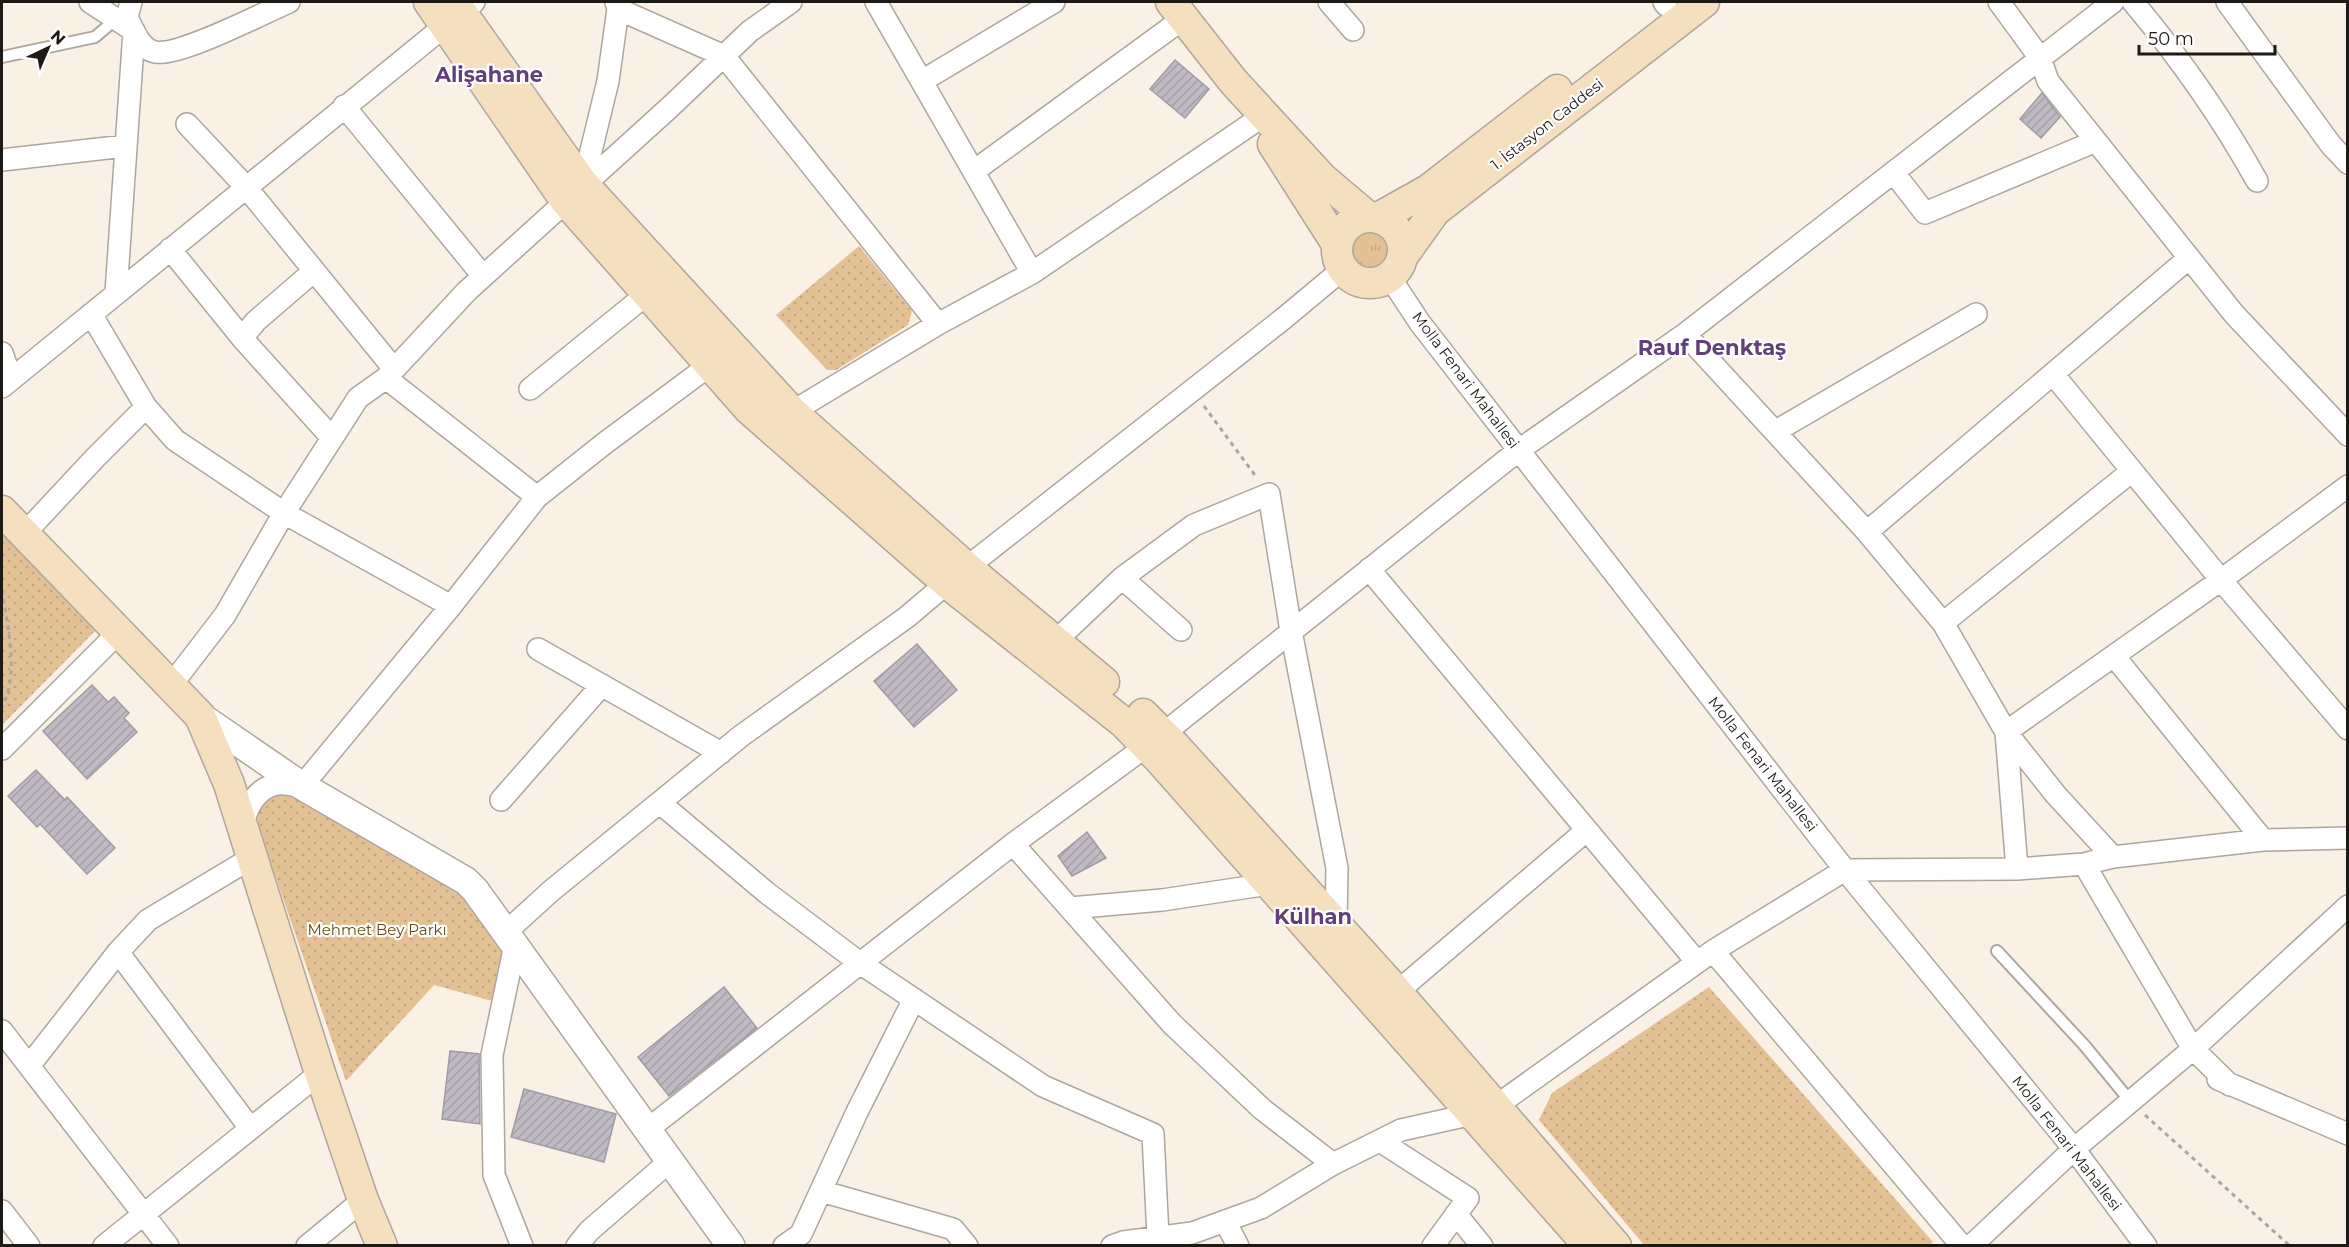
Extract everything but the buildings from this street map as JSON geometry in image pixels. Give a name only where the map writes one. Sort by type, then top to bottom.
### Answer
[{"type":"main road","name":"1. İstasyon Caddesi","points":[[1395,267],[1435,211],[1704,2]]},
{"type":"main road","name":"1. İstasyon Caddesi","points":[[1373,217],[1428,190],[1667,3]]},
{"type":"main road","points":[[1178,7],[1233,81],[1340,257],[1360,281],[1380,281],[1395,267],[1402,247],[1400,237],[1387,222],[1373,217],[1322,178],[1233,81]]},
{"type":"main road","points":[[452,8],[574,192],[648,294],[749,409],[1047,649],[1124,723],[1155,740],[1336,923],[1397,992],[1589,1245]]},
{"type":"main road","points":[[574,192],[957,575]]},
{"type":"main road","points":[[1340,257],[1340,236],[1351,222],[1373,217]]},
{"type":"main road","points":[[2,511],[118,633],[172,684],[200,716],[229,784],[320,1073],[363,1200],[382,1245]]},
{"type":"main road","points":[[1155,740],[1269,884],[1616,1245]]},
{"type":"street","points":[[90,2],[134,32]]},
{"type":"street","points":[[131,2],[127,17],[134,32],[143,46],[155,52],[180,49],[289,2]]},
{"type":"street","points":[[172,684],[225,615],[284,513],[358,398],[390,373],[483,276],[750,31],[791,2]]},
{"type":"street","points":[[876,2],[1032,273]]},
{"type":"street","points":[[922,81],[1054,2]]},
{"type":"street","points":[[1329,2],[1353,30]]},
{"type":"street","points":[[1999,2],[2040,58],[2048,81],[2234,314],[2348,435]]},
{"type":"street","points":[[2133,2],[2166,41],[2244,158],[2257,182]]},
{"type":"street","points":[[2227,2],[2339,140],[2348,163]]},
{"type":"street","points":[[648,1129],[1013,844],[1155,740],[1519,450],[1684,334],[1894,173],[2040,58],[2104,4]]},
{"type":"street","points":[[574,192],[608,81],[617,5],[723,56],[938,324]]},
{"type":"street","points":[[974,171],[1178,7]]},
{"type":"street","points":[[6,383],[344,106],[452,8]]},
{"type":"street","points":[[116,293],[134,32]]},
{"type":"street","points":[[344,106],[483,276]]},
{"type":"street","points":[[792,412],[938,324],[1032,273],[1257,120]]},
{"type":"street","points":[[187,124],[246,187],[315,271],[390,373],[537,497]]},
{"type":"street","points":[[1894,173],[1925,213],[2096,141]]},
{"type":"street","points":[[2,160],[125,146]]},
{"type":"street","points":[[170,249],[242,338],[332,438]]},
{"type":"street","points":[[522,1245],[494,1175],[492,1055],[510,938],[551,891],[721,753],[907,617],[1192,390],[1340,257]]},
{"type":"street","points":[[1867,532],[2189,258]]},
{"type":"street","name":"Molla Fenari Mahallesi","points":[[1395,267],[1420,323],[1845,870],[2074,1149],[2146,1245]]},
{"type":"street","points":[[242,338],[256,321],[315,271]]},
{"type":"street","points":[[530,389],[648,294]]},
{"type":"street","points":[[91,314],[146,407],[175,440],[284,513],[451,606]]},
{"type":"street","points":[[1776,431],[1977,314]]},
{"type":"street","points":[[1684,334],[1867,532],[1943,623],[2006,732],[2056,795],[2113,857]]},
{"type":"street","points":[[2,353],[6,383]]},
{"type":"street","points":[[302,786],[451,606],[537,497],[710,365]]},
{"type":"street","points":[[2053,374],[2221,580],[2348,729]]},
{"type":"street","points":[[24,534],[94,458],[146,407]]},
{"type":"street","points":[[1943,623],[2132,471]]},
{"type":"street","points":[[2006,732],[2114,657],[2348,486]]},
{"type":"street","points":[[1047,649],[1122,578],[1194,525],[1269,494],[1291,631],[1337,868],[1336,923]]},
{"type":"street","points":[[1369,569],[1587,830],[1705,956],[1962,1245]]},
{"type":"street","points":[[1122,578],[1181,630]]},
{"type":"street","points":[[2,750],[118,633]]},
{"type":"street","points":[[538,649],[721,753]]},
{"type":"street","points":[[2114,657],[2263,840]]},
{"type":"street","points":[[501,800],[602,685]]},
{"type":"street","points":[[200,716],[302,786],[466,881],[476,890],[731,1245]]},
{"type":"street","points":[[2006,732],[2017,869]]},
{"type":"street","points":[[243,826],[246,811],[252,801],[268,787],[278,784],[302,786]]},
{"type":"street","points":[[660,803],[767,893],[860,963],[1043,1086],[1153,1134],[1158,1237]]},
{"type":"street","points":[[1397,992],[1587,830]]},
{"type":"street","points":[[1112,1245],[1192,1233],[1226,1221],[1261,1208],[1333,1164],[1401,1130],[1485,1110],[1705,956],[1845,870],[2017,869],[2084,864],[2113,857],[2263,840],[2348,838]]},
{"type":"street","points":[[1013,844],[1172,1024],[1262,1109],[1333,1164]]},
{"type":"street","points":[[29,1066],[118,952],[148,920],[253,857]]},
{"type":"street","points":[[2084,864],[2186,1055],[2230,1085],[2348,1134]]},
{"type":"street","points":[[1070,908],[1162,900],[1269,884]]},
{"type":"street","points":[[1971,1245],[2074,1149],[2186,1055],[2348,906]]},
{"type":"street","points":[[118,952],[250,1128]]},
{"type":"street","points":[[784,1245],[801,1234],[857,1112],[914,999]]},
{"type":"street","points":[[2,1031],[168,1245]]},
{"type":"street","points":[[104,1245],[320,1073]]},
{"type":"street","points":[[1380,1141],[1468,1198],[1433,1245]]},
{"type":"street","points":[[577,1245],[589,1231],[670,1161]]},
{"type":"street","points":[[821,1191],[953,1229],[968,1245]]},
{"type":"street","points":[[307,1245],[363,1200]]},
{"type":"street","points":[[2,1211],[29,1245]]},
{"type":"street","points":[[1456,1214],[1482,1245]]},
{"type":"street","points":[[1226,1221],[1238,1245]]},
{"type":"lane","points":[[2,57],[95,37],[116,19]]},
{"type":"lane","points":[[1997,951],[2085,1046],[2130,1101]]},
{"type":"path","points":[[1192,390],[1269,494]]},
{"type":"path","points":[[2,590],[11,658],[6,698],[2,707]]},
{"type":"path","points":[[2130,1101],[2290,1245]]},
{"type":"green space","points":[[1370,227],[1378,228],[1385,233],[1390,240],[1390,256],[1385,263],[1378,268],[1370,269],[1362,268],[1355,263],[1350,256],[1349,248],[1350,240],[1355,233],[1362,228]]},
{"type":"green space","points":[[859,246],[912,311],[908,325],[836,370],[827,370],[776,315]]},
{"type":"green space","points":[[2,528],[95,631],[2,725]]},
{"type":"green space","name":"Mehmet Bey Parkı","points":[[292,789],[472,894],[509,945],[496,1002],[434,985],[346,1081],[258,826],[258,814],[268,796]]},
{"type":"green space","points":[[1709,987],[1933,1242],[1930,1245],[1644,1245],[1539,1120],[1552,1093]]},
{"type":"district","name":"Alişahane","points":[[489,74]]},
{"type":"district","name":"Rauf Denktaş","points":[[1712,347]]},
{"type":"district","name":"Külhan","points":[[1313,916]]}]
